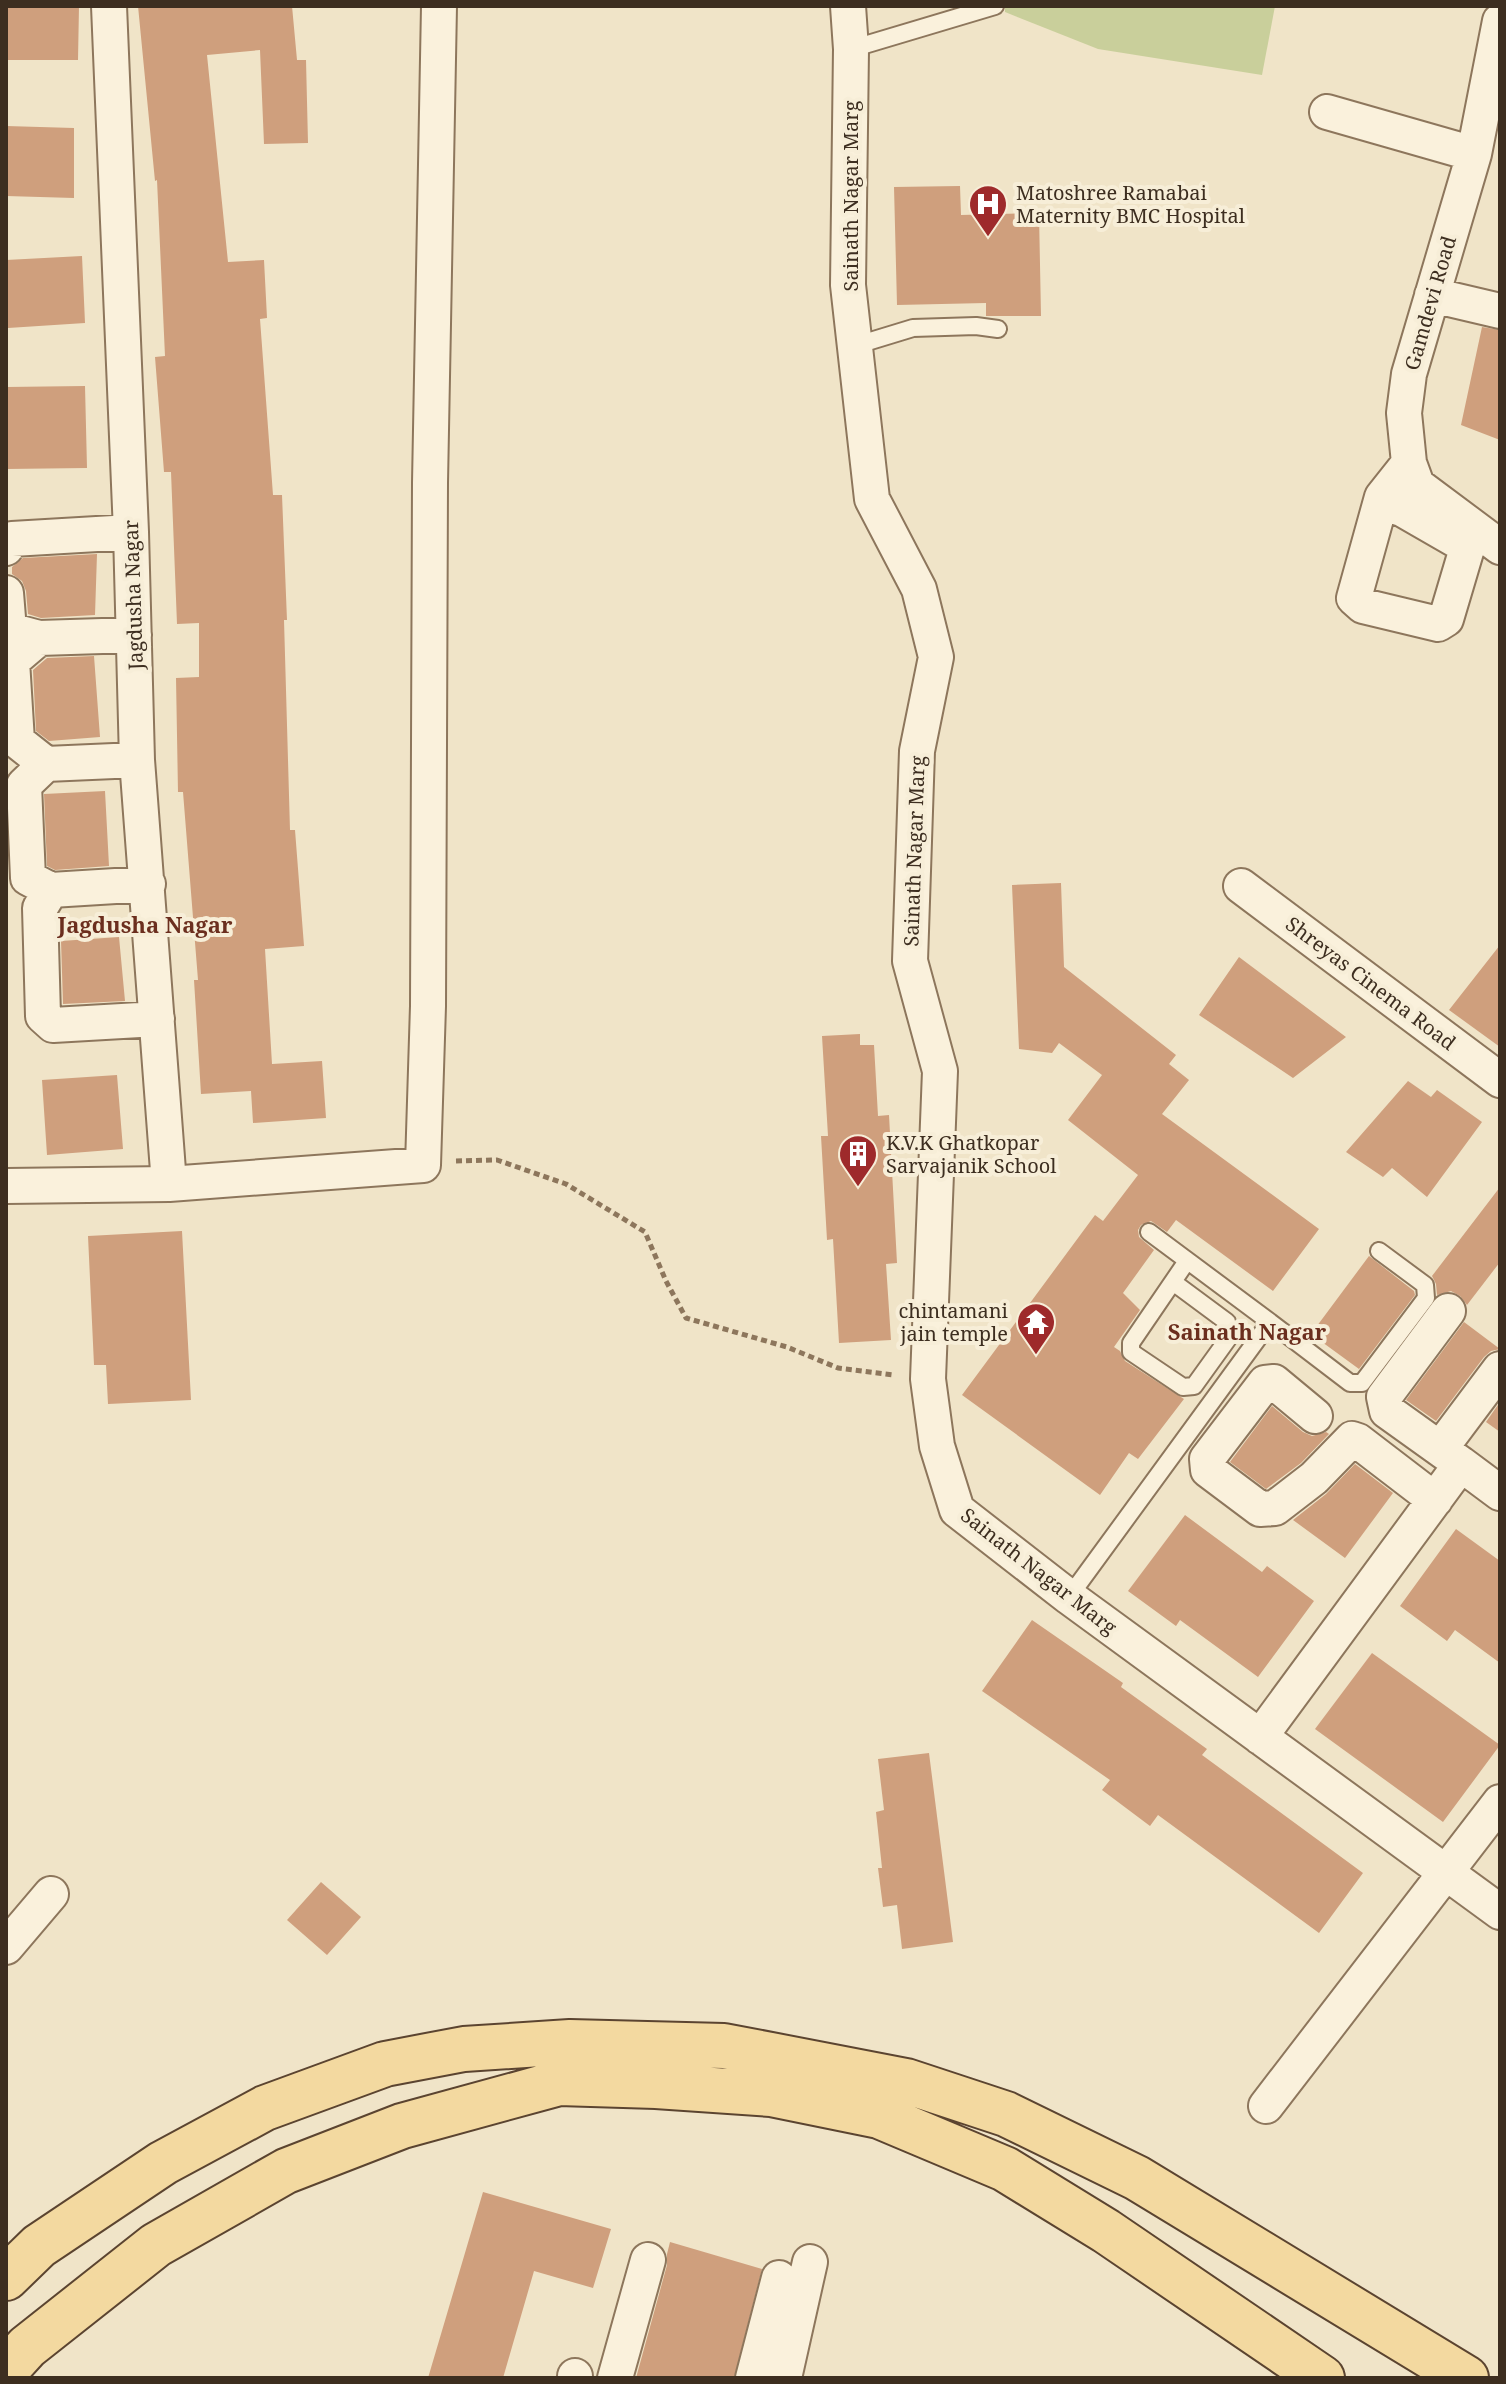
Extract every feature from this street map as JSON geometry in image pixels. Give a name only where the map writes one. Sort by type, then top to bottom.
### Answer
[{"type":"main road","points":[[6,2278],[39,2246],[163,2163],[265,2108],[385,2064],[464,2049],[570,2042],[724,2046],[906,2081],[1006,2114],[1137,2178],[1466,2378]]},
{"type":"main road","points":[[6,2370],[27,2347],[156,2245],[286,2171],[402,2126],[559,2083],[771,2094],[879,2116],[1005,2169],[1106,2231],[1322,2378]]},
{"type":"main road","points":[[1106,2231],[1137,2178]]},
{"type":"street","name":"Jagdusha Nagar","points":[[109,6],[131,532],[137,760],[169,1184]]},
{"type":"street","points":[[6,1186],[169,1184],[423,1165],[428,1006],[430,483],[439,6]]},
{"type":"street","name":"Sainath Nagar Marg","points":[[848,6],[851,49],[848,285],[872,499],[919,589],[936,657],[917,751],[910,961],[940,1071],[928,1379],[937,1446],[957,1510],[1069,1597],[1500,1912]]},
{"type":"street","name":"Gamdevi Road","points":[[1487,538],[1417,485],[1409,463],[1404,413],[1409,374],[1474,154],[1500,21]]},
{"type":"street","points":[[1327,112],[1474,154]]},
{"type":"street","points":[[1432,295],[1500,311]]},
{"type":"street","points":[[1381,502],[1487,538],[1446,619],[1438,624],[1363,606],[1354,598],[1382,497],[1409,463]]},
{"type":"street","points":[[6,548],[12,539],[131,532]]},
{"type":"street","points":[[6,593],[9,630],[39,638],[134,635]]},
{"type":"street","points":[[39,638],[12,661],[17,741],[46,764],[137,760]]},
{"type":"street","points":[[46,764],[24,785],[28,878],[51,890],[148,884]]},
{"type":"street","name":"Shreyas Cinema Road","points":[[1241,886],[1500,1080]]},
{"type":"street","points":[[51,890],[40,908],[43,1016],[53,1025],[157,1019]]},
{"type":"street","points":[[1448,1311],[1384,1397],[1387,1411],[1500,1493]]},
{"type":"street","points":[[1260,1737],[1435,1500],[1450,1456],[1500,1369]]},
{"type":"street","points":[[1315,1416],[1274,1382],[1265,1383],[1207,1459],[1208,1470],[1260,1509],[1275,1508],[1314,1478],[1352,1439],[1435,1500]]},
{"type":"street","points":[[1266,2106],[1500,1802]]},
{"type":"street","points":[[6,1947],[51,1894]]},
{"type":"street","points":[[615,2378],[648,2260]]},
{"type":"street","points":[[753,2378],[784,2297],[810,2262]]},
{"type":"street","points":[[784,2297],[784,2378]]},
{"type":"lane","points":[[851,49],[995,6]]},
{"type":"lane","points":[[854,346],[913,328],[976,326],[998,329]]},
{"type":"lane","points":[[1149,1232],[1350,1383],[1362,1383],[1426,1298],[1425,1285],[1379,1251]]},
{"type":"lane","points":[[1173,1282],[1227,1322],[1230,1336],[1194,1386],[1183,1387],[1131,1352],[1131,1343],[1187,1261]]},
{"type":"lane","points":[[1069,1597],[1270,1322]]},
{"type":"path","points":[[423,1165],[459,1160],[497,1160],[566,1184],[645,1232],[686,1318],[787,1347],[838,1368],[928,1379]]},
{"type":"green space","points":[[1005,6],[1275,6],[1262,75],[1098,49],[1005,12]]},
{"type":"building","points":[[6,6],[79,6],[78,60],[6,60]]},
{"type":"building","points":[[138,6],[292,6],[297,60],[306,60],[308,143],[264,144],[260,50],[207,55],[228,262],[264,260],[267,318],[260,319],[273,495],[282,495],[290,830],[295,830],[304,946],[265,949],[272,1064],[322,1061],[326,1118],[253,1123],[251,1091],[201,1094],[194,980],[198,980],[183,792],[178,792],[176,678],[199,677],[199,623],[177,624],[171,472],[164,472],[155,357],[165,356],[157,180]]},
{"type":"building","points":[[6,126],[74,128],[74,198],[6,196]]},
{"type":"building","points":[[960,186],[961,215],[1039,213],[1041,316],[986,316],[986,303],[897,305],[894,187]]},
{"type":"building","points":[[82,256],[85,323],[8,328],[6,260]]},
{"type":"building","points":[[1482,327],[1500,330],[1500,440],[1461,425]]},
{"type":"building","points":[[85,386],[87,468],[6,469],[6,387]]},
{"type":"building","points":[[97,554],[95,615],[41,618],[28,614],[26,591],[22,581],[12,574],[12,567],[23,558]]},
{"type":"building","points":[[94,656],[100,737],[49,741],[36,731],[33,670],[47,658]]},
{"type":"building","points":[[105,791],[109,866],[55,870],[47,866],[44,794]]},
{"type":"building","points":[[1061,883],[1064,967],[1176,1055],[1169,1064],[1189,1080],[1162,1114],[1319,1229],[1273,1291],[1176,1220],[1167,1232],[1151,1221],[1141,1225],[1139,1237],[1154,1250],[1123,1293],[1140,1310],[1114,1347],[1125,1361],[1184,1399],[1138,1459],[1129,1453],[1100,1495],[962,1395],[1095,1215],[1103,1221],[1138,1175],[1068,1120],[1102,1075],[1059,1043],[1052,1053],[1019,1049],[1012,885]]},
{"type":"building","points":[[119,937],[125,1001],[63,1004],[61,941]]},
{"type":"building","points":[[1500,945],[1500,1047],[1449,1010]]},
{"type":"building","points":[[1239,957],[1346,1037],[1293,1078],[1199,1015]]},
{"type":"building","name":"K.V.K Ghatkopar Sarvajanik School","points":[[860,1034],[860,1045],[874,1045],[878,1116],[889,1115],[897,1263],[886,1264],[891,1340],[839,1343],[833,1239],[827,1240],[821,1136],[828,1136],[822,1036]]},
{"type":"building","points":[[117,1075],[123,1149],[47,1155],[42,1080]]},
{"type":"building","points":[[1408,1081],[1431,1097],[1437,1090],[1482,1122],[1427,1197],[1392,1168],[1383,1177],[1346,1152]]},
{"type":"building","points":[[1500,1187],[1500,1262],[1467,1305],[1451,1291],[1437,1295],[1432,1276]]},
{"type":"building","points":[[182,1231],[191,1400],[108,1404],[106,1365],[94,1365],[88,1236]]},
{"type":"building","points":[[1369,1256],[1414,1291],[1415,1295],[1359,1369],[1311,1334]]},
{"type":"building","points":[[1464,1322],[1500,1349],[1484,1357],[1436,1421],[1406,1400]]},
{"type":"building","points":[[1500,1402],[1500,1432],[1486,1422]]},
{"type":"building","points":[[1272,1406],[1303,1432],[1312,1436],[1329,1434],[1301,1463],[1266,1489],[1230,1462]]},
{"type":"building","points":[[1355,1464],[1393,1493],[1345,1558],[1293,1520],[1326,1494]]},
{"type":"building","points":[[1185,1515],[1262,1572],[1267,1566],[1314,1601],[1258,1677],[1180,1620],[1176,1626],[1128,1591]]},
{"type":"building","points":[[1456,1529],[1500,1561],[1500,1663],[1455,1630],[1447,1641],[1400,1606]]},
{"type":"building","points":[[1032,1620],[1123,1683],[1121,1687],[1207,1749],[1202,1755],[1363,1873],[1319,1933],[1158,1815],[1150,1826],[1102,1790],[1110,1780],[982,1691]]},
{"type":"building","points":[[1372,1653],[1500,1745],[1443,1822],[1315,1729]]},
{"type":"building","points":[[929,1753],[953,1942],[902,1949],[897,1905],[883,1907],[878,1868],[882,1868],[876,1812],[884,1810],[878,1759]]},
{"type":"building","points":[[321,1882],[361,1917],[327,1955],[287,1920]]},
{"type":"building","points":[[483,2192],[611,2229],[593,2288],[534,2271],[503,2378],[428,2378]]},
{"type":"building","points":[[670,2242],[762,2269],[734,2378],[636,2378],[667,2265]]},
{"type":"place","name":"Matoshree Ramabai Maternity BMC Hospital","points":[[988,238]]},
{"type":"place","name":"K.V.K Ghatkopar Sarvajanik School","points":[[858,1188]]},
{"type":"place","name":"chintamani jain temple","points":[[1036,1356]]},
{"type":"district","name":"Jagdusha Nagar","points":[[145,924]]},
{"type":"district","name":"Sainath Nagar","points":[[1247,1331]]}]
